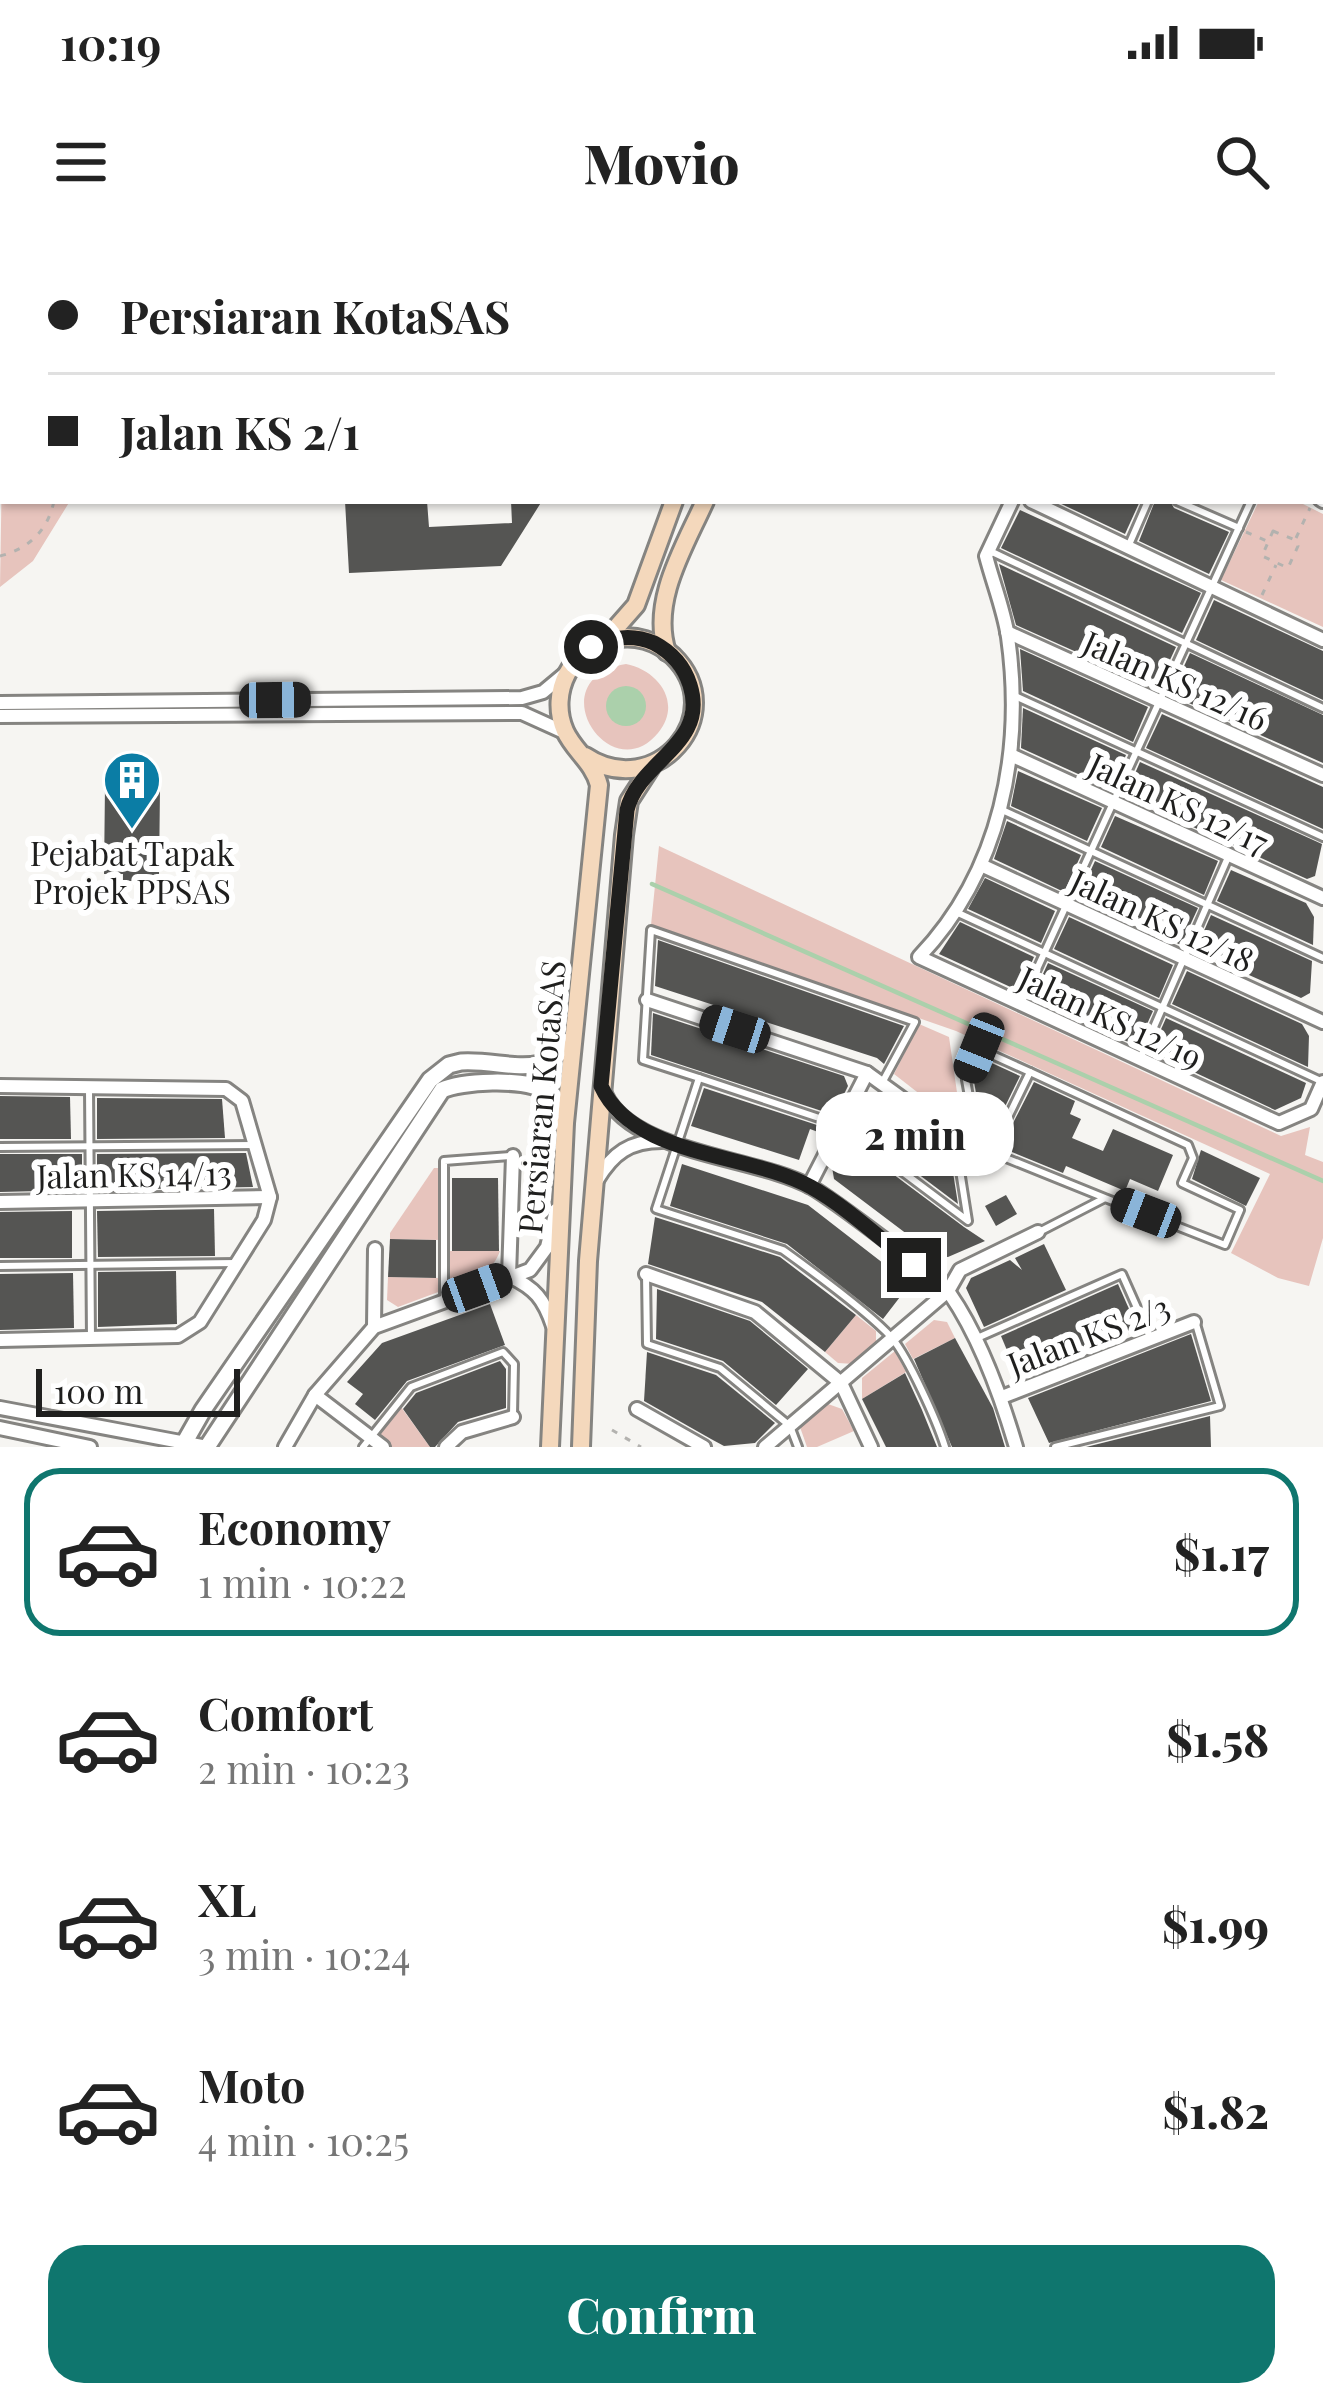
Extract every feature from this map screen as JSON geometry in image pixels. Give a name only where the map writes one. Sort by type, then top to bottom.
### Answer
[{"type":"main road","points":[[567,733],[560,706],[567,672],[636,605],[673,504]]},
{"type":"main road","name":"Persiaran KotaSAS","points":[[581,1447],[601,1086],[627,810],[651,766],[679,745],[692,713],[688,679],[668,652],[662,624],[664,602],[703,504]]},
{"type":"main road","points":[[601,642],[635,638],[668,652]]},
{"type":"main road","name":"Persiaran KotaSAS","points":[[550,1447],[559,1198],[599,784],[567,733]]},
{"type":"main road","points":[[585,756],[617,770],[651,766]]},
{"type":"street","points":[[955,912],[981,865],[1013,756],[1007,632],[986,556],[1011,504]]},
{"type":"street","points":[[1041,504],[1323,640]]},
{"type":"street","name":"Jalan KS 12/16","points":[[1007,632],[1323,775]]},
{"type":"street","points":[[0,703],[523,698],[543,692],[567,672]]},
{"type":"street","points":[[0,716],[522,713],[567,733]]},
{"type":"street","name":"Jalan KS 12/17","points":[[1013,756],[1323,898]]},
{"type":"street","name":"Jalan KS 12/18","points":[[981,865],[1323,1022]]},
{"type":"street","name":"Jalan KS 12/19","points":[[955,912],[920,957],[1279,1124],[1311,1109],[1323,1082]]},
{"type":"street","points":[[647,1000],[868,1073],[954,1136]]},
{"type":"street","points":[[184,1444],[430,1080],[461,1062],[544,1065],[559,1057],[573,1036]]},
{"type":"street","points":[[809,1186],[868,1073]]},
{"type":"street","points":[[0,1408],[207,1447],[442,1090],[460,1083],[533,1086],[550,1096],[565,1124]]},
{"type":"street","points":[[0,1086],[217,1086],[242,1101],[270,1197],[264,1220],[200,1322],[178,1336],[0,1340]]},
{"type":"street","points":[[601,1086],[616,1112],[674,1142],[809,1186],[949,1292],[1002,1397],[1016,1447]]},
{"type":"street","points":[[594,1184],[622,1149],[644,1141],[674,1142]]},
{"type":"street","points":[[509,1276],[513,1156]]},
{"type":"street","name":"Jalan KS 14/13","points":[[0,1202],[270,1197]]},
{"type":"street","points":[[285,1447],[315,1395],[374,1327],[538,1264],[559,1198]]},
{"type":"street","points":[[765,1447],[949,1292],[960,1270],[1037,1232]]},
{"type":"street","points":[[374,1327],[375,1249]]},
{"type":"street","points":[[646,1274],[755,1312],[841,1383],[872,1447]]},
{"type":"street","points":[[509,1276],[540,1295],[554,1329]]},
{"type":"street","name":"Jalan KS 2/3","points":[[1002,1397],[1194,1322]]},
{"type":"street","points":[[315,1395],[366,1441],[383,1447]]},
{"type":"street","points":[[637,1408],[704,1447]]},
{"type":"street","points":[[446,1447],[462,1432],[513,1417]]},
{"type":"street","points":[[0,1428],[90,1447]]},
{"type":"lane","points":[[1128,547],[1147,504]]},
{"type":"lane","points":[[1184,504],[1239,528]]},
{"type":"lane","points":[[1022,1004],[1250,504]]},
{"type":"lane","points":[[988,550],[1323,707]]},
{"type":"lane","points":[[1013,695],[1323,837]]},
{"type":"lane","points":[[1000,809],[1323,958]]},
{"type":"lane","points":[[1140,1058],[1229,855]]},
{"type":"lane","points":[[955,912],[1323,1082]]},
{"type":"lane","points":[[882,1083],[915,1022],[651,930],[643,1060],[840,1125],[968,1221],[954,1136]]},
{"type":"lane","points":[[979,1048],[1030,1072],[1188,1145],[1193,1158],[1181,1183],[1240,1210],[1225,1245],[978,1146],[966,1080],[979,1048]]},
{"type":"lane","points":[[992,1152],[1030,1072]]},
{"type":"lane","points":[[699,1078],[674,1142],[656,1209],[783,1250],[892,1339],[945,1447]]},
{"type":"lane","points":[[89,1085],[92,1339]]},
{"type":"lane","points":[[0,1147],[254,1145]]},
{"type":"lane","points":[[444,1300],[444,1161],[513,1156]]},
{"type":"lane","points":[[1037,1232],[1105,1198]]},
{"type":"lane","points":[[0,1266],[237,1263]]},
{"type":"lane","points":[[646,1274],[647,1345],[720,1368],[790,1426],[798,1447]]},
{"type":"lane","points":[[973,1340],[1122,1274],[1150,1337]]},
{"type":"lane","points":[[1054,1447],[1220,1406],[1194,1322]]},
{"type":"lane","points":[[366,1441],[411,1387],[503,1352],[514,1364],[513,1417]]},
{"type":"path","points":[[0,556],[16,552],[35,538],[49,521],[53,504]]},
{"type":"path","points":[[1295,540],[1317,504]]},
{"type":"path","points":[[1239,528],[1268,542]]},
{"type":"path","points":[[1273,531],[1295,540],[1298,546],[1288,568],[1262,556],[1273,531]]},
{"type":"path","points":[[1256,607],[1277,563]]},
{"type":"path","points":[[612,1430],[641,1447]]},
{"type":"shaded area","points":[[1,504],[68,504],[33,561],[0,587]]},
{"type":"shaded area","points":[[1258,504],[1303,504],[1323,514],[1323,627],[1221,580]]},
{"type":"shaded area","points":[[626,664],[657,681],[668,710],[658,733],[639,747],[620,749],[603,741],[584,708],[587,689],[600,674]]},
{"type":"shaded area","points":[[626,686],[640,692],[646,706],[640,720],[626,726],[612,720],[606,706],[612,692]]},
{"type":"shaded area","points":[[659,846],[1281,1136],[1310,1127],[1305,1155],[1323,1162],[1323,1238],[1309,1286],[1278,1278],[1231,1253],[1270,1174],[956,1031],[651,925]]},
{"type":"shaded area","points":[[919,1024],[949,1037],[962,1127],[894,1074]]},
{"type":"shaded area","points":[[880,1094],[894,1104],[869,1138],[853,1126],[868,1097]]},
{"type":"shaded area","points":[[434,1168],[440,1168],[440,1240],[390,1239],[390,1233]]},
{"type":"shaded area","points":[[449,1251],[500,1251],[486,1271],[450,1288]]},
{"type":"shaded area","points":[[388,1277],[440,1278],[441,1291],[398,1307],[387,1300]]},
{"type":"shaded area","points":[[856,1315],[876,1331],[876,1345],[854,1364],[838,1363],[825,1352]]},
{"type":"shaded area","points":[[934,1320],[947,1322],[955,1338],[913,1359],[905,1344]]},
{"type":"shaded area","points":[[895,1351],[906,1372],[862,1399],[862,1378]]},
{"type":"shaded area","points":[[828,1404],[842,1409],[854,1431],[807,1447],[800,1427]]},
{"type":"shaded area","points":[[401,1407],[430,1447],[392,1447],[376,1435]]},
{"type":"building","points":[[345,504],[427,504],[429,527],[512,523],[511,504],[540,504],[501,566],[349,573]]},
{"type":"building","points":[[1061,504],[1139,504],[1125,534]]},
{"type":"building","points":[[1154,504],[1172,504],[1229,532],[1209,574],[1139,541]]},
{"type":"building","points":[[1020,510],[1201,593],[1182,633],[1001,548]]},
{"type":"building","points":[[999,564],[1176,647],[1157,688],[1016,625]]},
{"type":"building","points":[[1214,600],[1323,651],[1323,700],[1196,640]]},
{"type":"building","points":[[1020,649],[1148,707],[1133,742],[1023,691]]},
{"type":"building","points":[[1190,653],[1323,715],[1323,763],[1171,695]]},
{"type":"building","points":[[1023,708],[1126,755],[1111,789],[1021,748]]},
{"type":"building","points":[[1162,714],[1323,787],[1323,829],[1146,748]]},
{"type":"building","points":[[1140,762],[1322,844],[1315,876],[1307,879],[1125,796]]},
{"type":"building","points":[[1018,771],[1102,808],[1087,841],[1011,806]]},
{"type":"building","name":"Pejabat Tapak Projek PPSAS","points":[[122,777],[135,777],[135,787],[160,788],[159,875],[147,875],[147,881],[123,881],[123,874],[104,874],[105,785],[122,786]]},
{"type":"building","points":[[1115,816],[1218,861],[1204,895],[1101,847]]},
{"type":"building","points":[[1007,821],[1081,855],[1064,892],[994,859]]},
{"type":"building","points":[[1095,861],[1198,908],[1181,945],[1078,898]]},
{"type":"building","points":[[1231,870],[1306,903],[1314,917],[1313,945],[1217,901]]},
{"type":"building","points":[[985,878],[1055,911],[1041,943],[968,909]]},
{"type":"building","points":[[1211,915],[1312,961],[1310,993],[1301,998],[1195,951]]},
{"type":"building","points":[[1069,917],[1173,965],[1159,998],[1054,949]]},
{"type":"building","points":[[960,922],[1034,957],[1019,991],[939,954]]},
{"type":"building","points":[[658,940],[904,1026],[884,1064],[655,986]]},
{"type":"building","points":[[1048,963],[1153,1011],[1137,1046],[1032,998]]},
{"type":"building","points":[[1187,971],[1302,1024],[1309,1036],[1308,1067],[1172,1004]]},
{"type":"building","points":[[653,1013],[844,1076],[848,1086],[834,1115],[651,1055]]},
{"type":"building","points":[[1166,1018],[1306,1083],[1301,1098],[1275,1110],[1151,1052]]},
{"type":"building","points":[[983,1059],[1020,1076],[996,1125],[979,1112],[974,1081]]},
{"type":"building","points":[[1034,1082],[1075,1101],[1070,1114],[1081,1119],[1072,1138],[1103,1151],[1113,1129],[1173,1155],[1158,1191],[1130,1179],[1125,1191],[1066,1166],[1063,1173],[1007,1150],[1014,1134],[1009,1131]]},
{"type":"building","points":[[704,1088],[820,1126],[818,1132],[810,1129],[799,1160],[691,1126]]},
{"type":"building","points":[[0,1096],[70,1097],[71,1139],[0,1139]]},
{"type":"building","points":[[97,1098],[222,1099],[225,1138],[97,1139]]},
{"type":"building","points":[[893,1105],[949,1147],[958,1204],[869,1137]]},
{"type":"building","points":[[846,1139],[985,1241],[948,1257],[936,1256],[834,1179],[832,1167]]},
{"type":"building","points":[[1201,1150],[1260,1178],[1246,1206],[1192,1179]]},
{"type":"building","points":[[246,1153],[253,1187],[97,1190],[97,1154]]},
{"type":"building","points":[[0,1154],[82,1154],[82,1190],[0,1192]]},
{"type":"building","points":[[682,1164],[808,1205],[910,1284],[883,1319],[787,1244],[670,1206]]},
{"type":"building","points":[[452,1178],[498,1178],[499,1251],[452,1251]]},
{"type":"building","points":[[1006,1195],[1017,1214],[996,1226],[985,1206]]},
{"type":"building","points":[[214,1209],[215,1256],[98,1257],[97,1211]]},
{"type":"building","points":[[72,1211],[72,1258],[0,1258],[0,1212]]},
{"type":"building","points":[[655,1217],[780,1257],[856,1315],[825,1352],[762,1302],[648,1264]]},
{"type":"building","points":[[390,1239],[436,1240],[436,1278],[388,1277]]},
{"type":"building","points":[[1044,1244],[1066,1290],[984,1327],[966,1288],[971,1278],[1010,1260],[1022,1270],[1015,1258]]},
{"type":"building","points":[[176,1271],[177,1324],[98,1327],[98,1272]]},
{"type":"building","points":[[73,1273],[74,1328],[0,1330],[0,1274]]},
{"type":"building","points":[[1118,1284],[1137,1327],[1019,1379],[1001,1336]]},
{"type":"building","points":[[657,1289],[750,1321],[808,1369],[776,1405],[723,1361],[656,1339]]},
{"type":"building","points":[[490,1304],[505,1345],[407,1381],[375,1420],[355,1404],[363,1394],[347,1382],[382,1343]]},
{"type":"building","points":[[1191,1334],[1211,1401],[1049,1443],[1028,1398]]},
{"type":"building","points":[[955,1338],[993,1408],[1005,1447],[952,1447],[914,1359]]},
{"type":"building","points":[[647,1352],[716,1375],[775,1423],[755,1443],[724,1446],[711,1439],[644,1401]]},
{"type":"building","points":[[500,1361],[506,1369],[506,1408],[458,1422],[430,1447],[403,1409],[416,1393]]},
{"type":"building","points":[[905,1373],[937,1447],[886,1447],[862,1399]]},
{"type":"building","points":[[1210,1416],[1211,1447],[1086,1447]]},
{"type":"waterway","points":[[652,884],[1323,1181]]},
{"type":"place","name":"Pejabat Tapak Projek PPSAS","points":[[132,831]]},
{"type":"route","points":[[591,647],[624,637],[658,645],[683,669],[693,702],[685,736],[671,754],[651,766],[629,800],[601,1086],[609,1102],[616,1112],[656,1136],[809,1186],[914,1265]]}]
